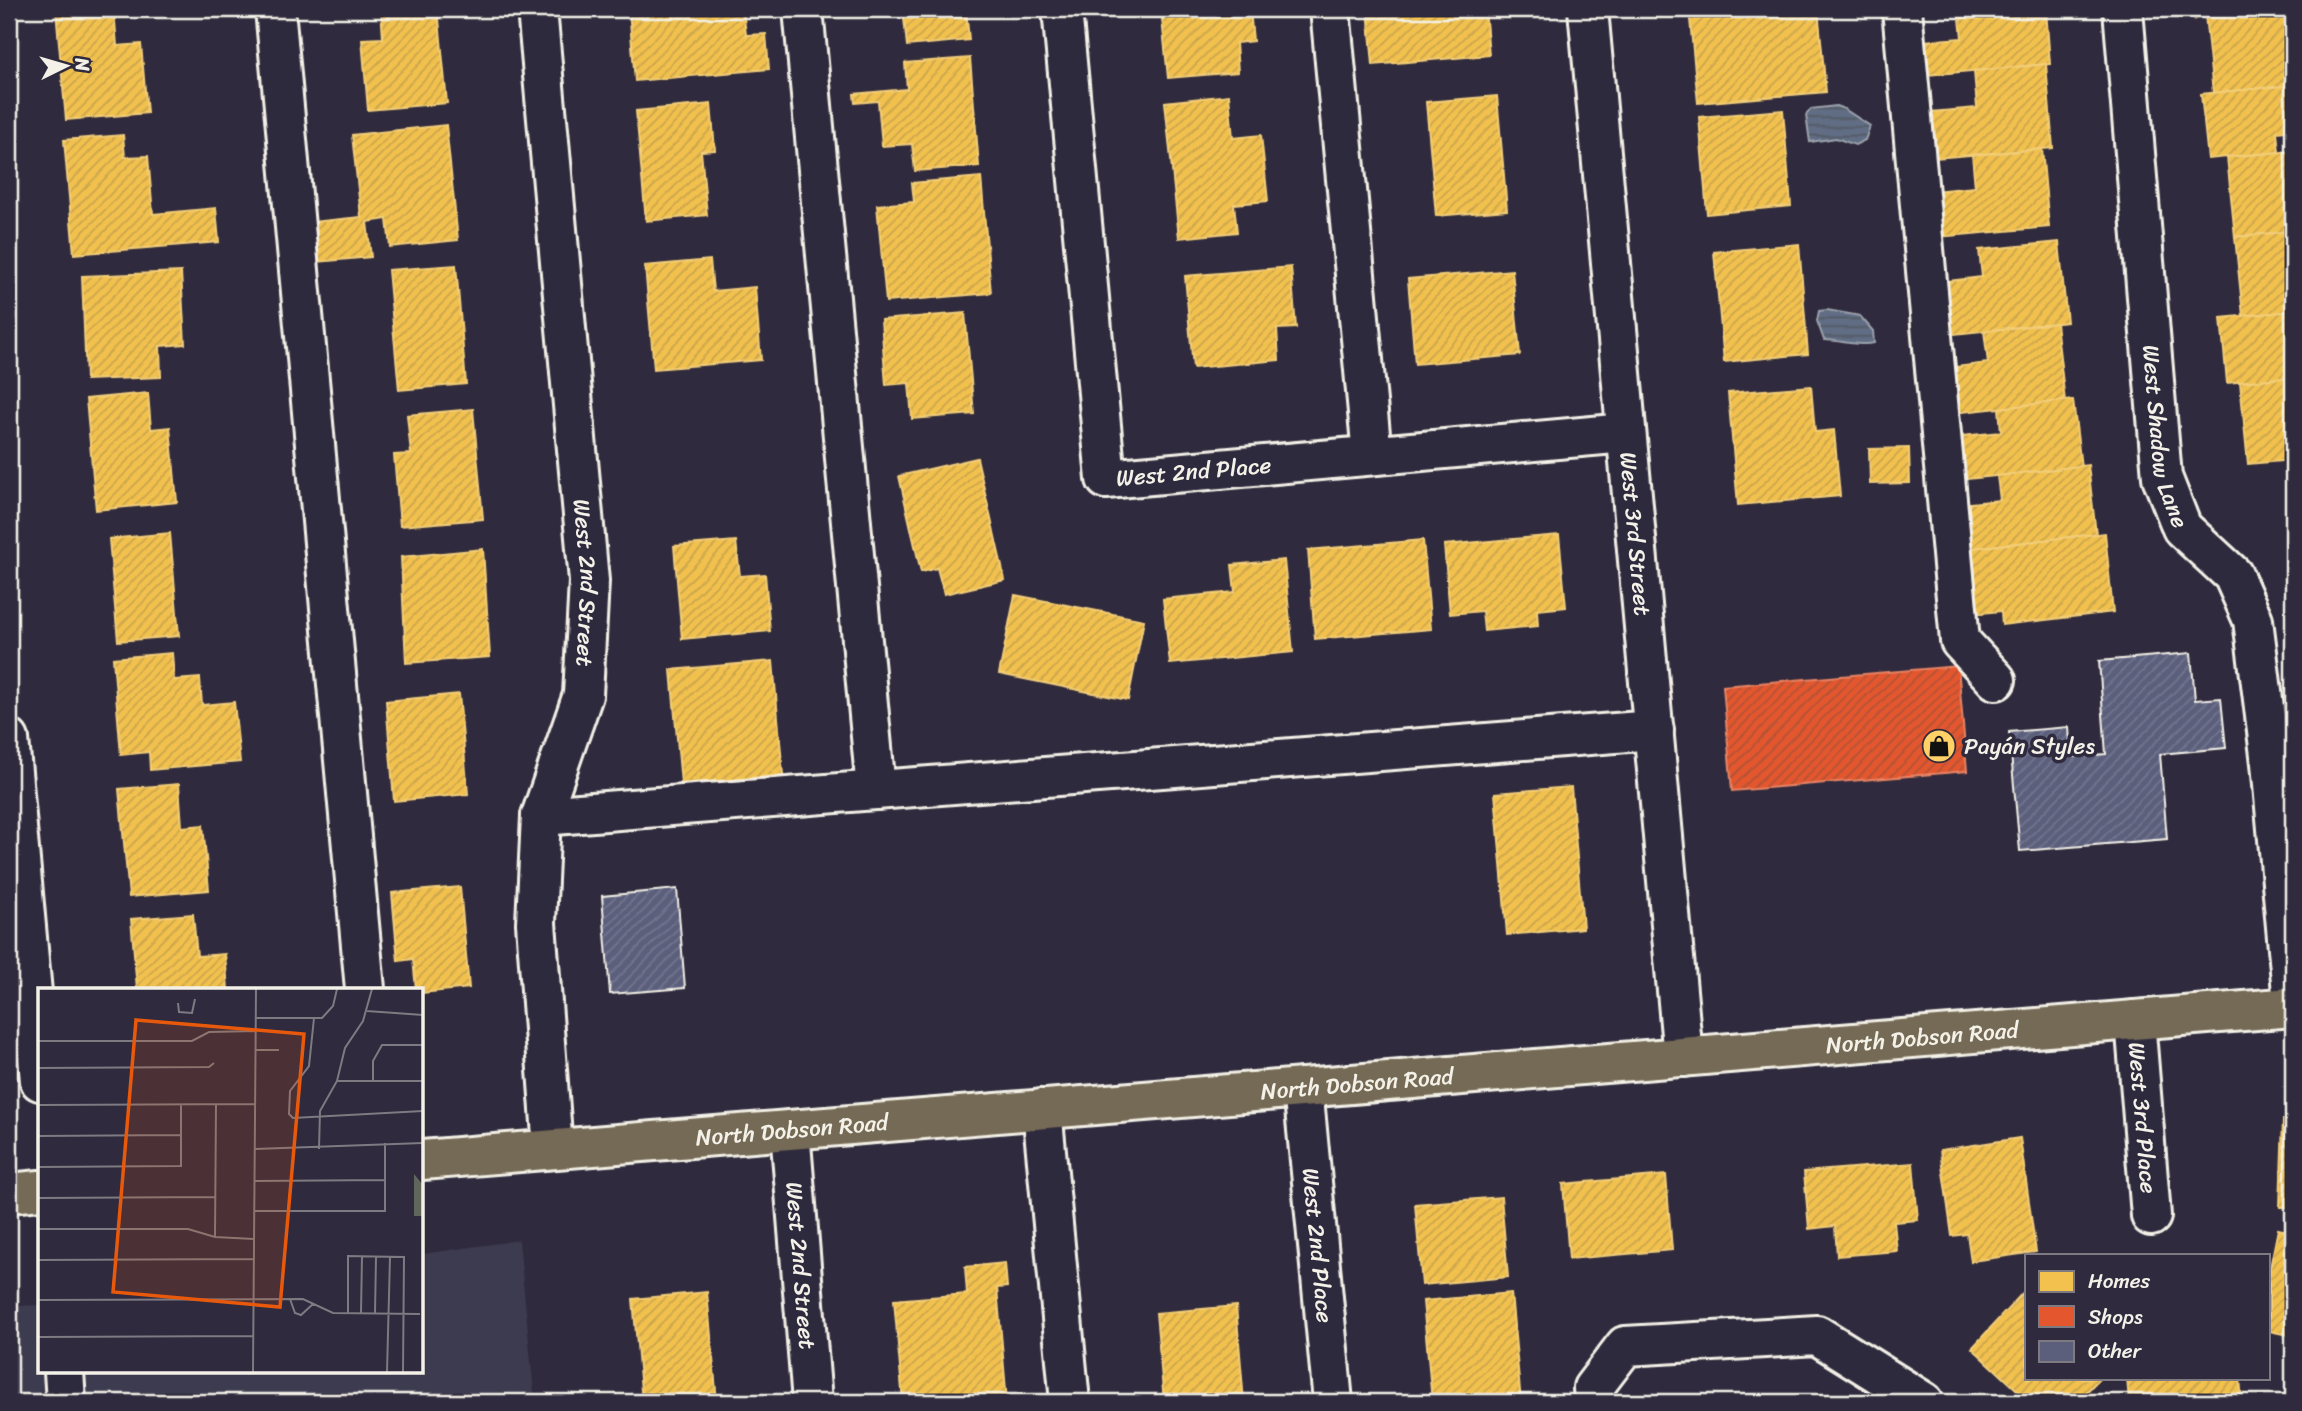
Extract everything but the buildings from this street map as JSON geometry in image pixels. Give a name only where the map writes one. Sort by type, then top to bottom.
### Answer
[{"type":"main road","name":"North Dobson Road","points":[[424,1160],[2293,1005]]},
{"type":"main road","points":[[9,1193],[38,1190]]},
{"type":"street","points":[[275,9],[365,988]]},
{"type":"street","name":"West 2nd Street","points":[[537,9],[589,581],[583,695],[541,816],[536,923],[553,1149]]},
{"type":"street","points":[[803,9],[876,790]]},
{"type":"street","name":"West 2nd Place","points":[[1062,9],[1106,479],[1626,433]]},
{"type":"street","points":[[1330,9],[1372,455]]},
{"type":"street","name":"West 3rd Street","points":[[1588,9],[1683,1057]]},
{"type":"street","points":[[1902,9],[1960,642],[1996,680]]},
{"type":"street","name":"West Shadow Lane","points":[[2123,9],[2162,478],[2182,528],[2233,575],[2253,620],[2271,763],[2293,1005]]},
{"type":"street","points":[[541,816],[1654,730]]},
{"type":"street","points":[[9,738],[38,1059]]},
{"type":"street","name":"West 3rd Place","points":[[2135,1020],[2151,1216]]},
{"type":"street","name":"West 2nd Place","points":[[1303,1088],[1333,1402]]},
{"type":"street","points":[[1042,1109],[1070,1402]]},
{"type":"street","name":"West 2nd Street","points":[[790,1130],[812,1402]]},
{"type":"street","points":[[1594,1402],[1593,1388],[1625,1346],[1817,1335],[1924,1402]]},
{"type":"street","points":[[64,1372],[66,1402]]},
{"type":"shaded area","points":[[519,1240],[535,1402],[9,1402],[9,1306],[38,1305],[38,1372],[424,1372],[424,1254]]},
{"type":"water","points":[[1836,106],[1870,126],[1865,140],[1855,145],[1836,138],[1810,142],[1806,115],[1811,109]]},
{"type":"water","points":[[1819,311],[1860,316],[1873,331],[1874,343],[1824,340],[1817,321]]},
{"type":"place","name":"Payán Styles","points":[[1939,746]]}]
